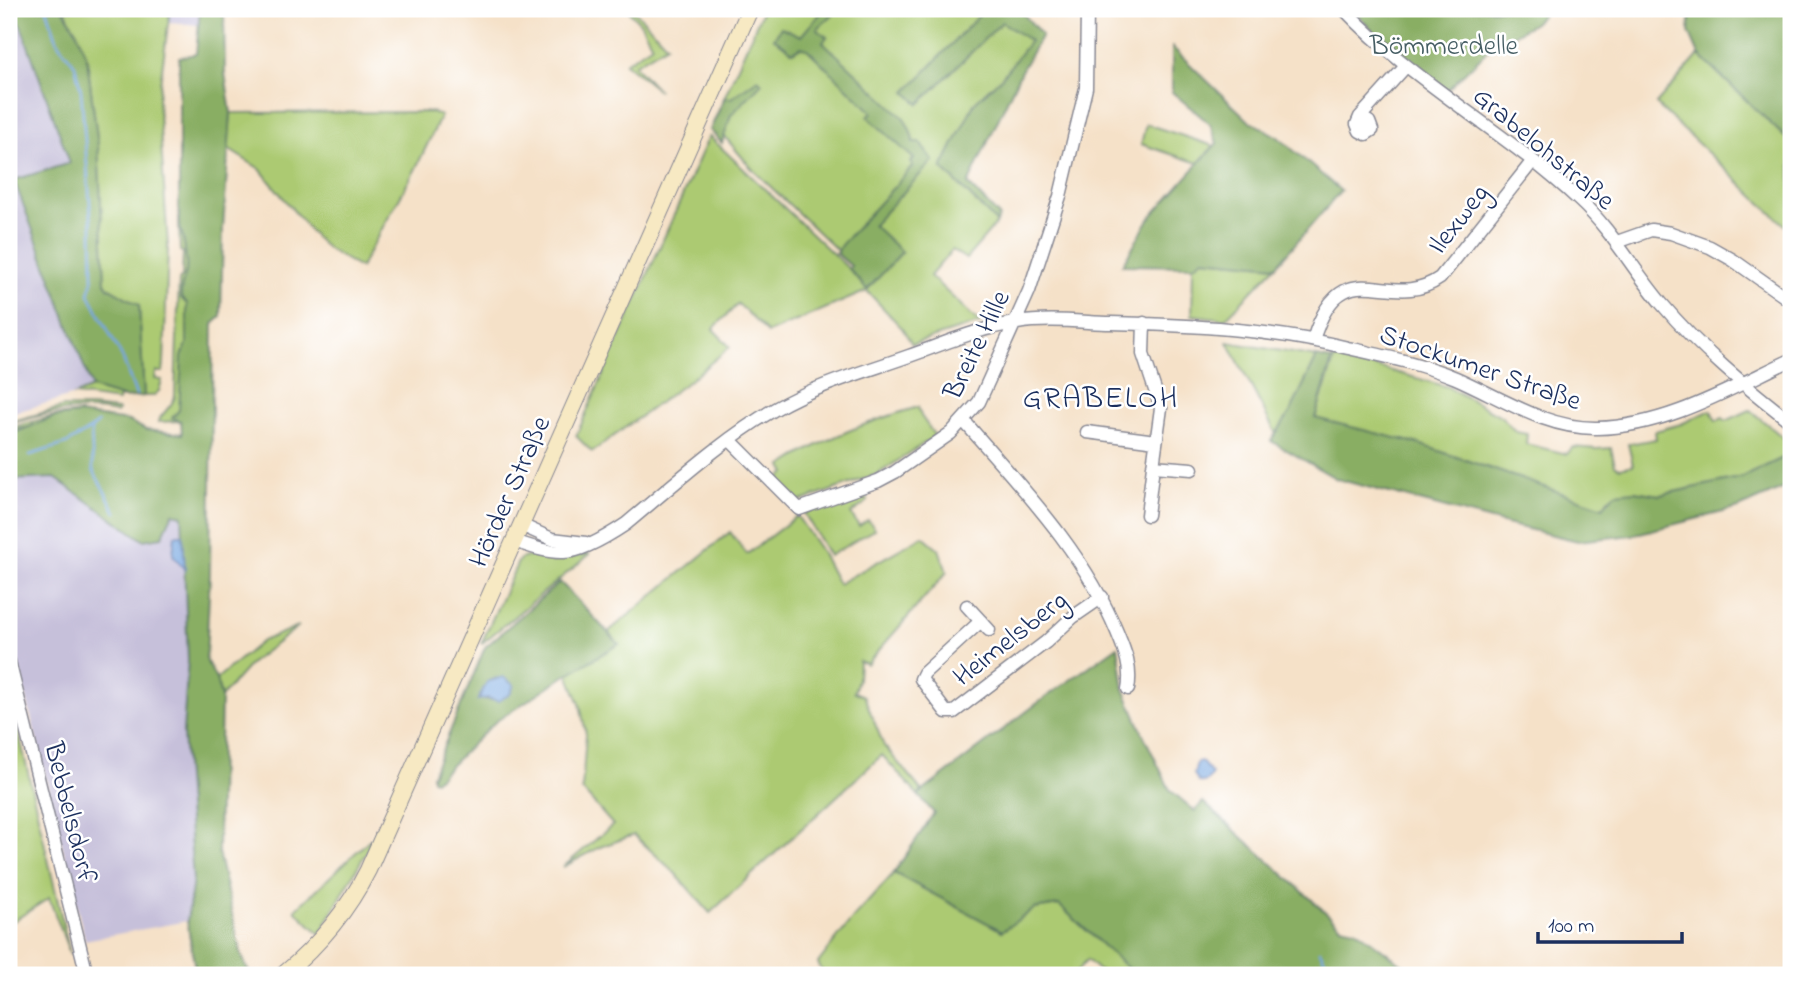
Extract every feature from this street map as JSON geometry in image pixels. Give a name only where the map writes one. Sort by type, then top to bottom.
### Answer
[{"type":"main road","name":"Hörder Straße","points":[[284,975],[311,951],[338,920],[361,885],[750,9]]},
{"type":"street","name":"Breite Hille","points":[[730,440],[799,509],[887,477],[949,435],[964,421],[986,388],[1029,291],[1060,196],[1084,98],[1087,9]]},
{"type":"street","name":"Grabelohstraße","points":[[1344,9],[1406,66],[1580,200],[1617,242],[1643,281],[1671,315],[1715,360],[1791,422]]},
{"type":"street","points":[[1360,117],[1406,66]]},
{"type":"street","name":"Ilexweg","points":[[1313,340],[1319,321],[1328,306],[1346,290],[1359,286],[1415,288],[1429,285],[1440,278],[1532,162]]},
{"type":"street","name":"Grabelohstraße","points":[[1617,242],[1651,230],[1671,233],[1733,260],[1791,301]]},
{"type":"street","name":"Stockumer Straße","points":[[514,541],[560,552],[590,544],[626,524],[757,420],[807,393],[980,331],[1013,323],[1144,323],[1313,340],[1438,372],[1470,384],[1520,410],[1586,428],[1617,426],[1658,418],[1685,409],[1791,360]]},
{"type":"street","points":[[1144,323],[1143,354],[1161,408],[1147,515]]},
{"type":"street","name":"Heimelsberg","points":[[964,421],[1065,539],[1102,597],[1126,652],[1130,677],[1128,689]]},
{"type":"street","points":[[1087,432],[1156,441]]},
{"type":"street","points":[[1153,466],[1192,469]]},
{"type":"street","points":[[521,525],[561,541],[590,544]]},
{"type":"street","name":"Heimelsberg","points":[[967,606],[985,626],[921,679],[946,712],[954,712],[1102,597]]},
{"type":"street","name":"Bebbelsdorf","points":[[9,661],[87,975]]},
{"type":"shaded area","points":[[9,9],[15,9],[70,164],[14,180],[92,388],[9,414]]},
{"type":"shaded area","points":[[166,9],[198,9],[198,25],[168,22],[170,15]]},
{"type":"shaded area","points":[[55,478],[143,540],[173,512],[182,515],[188,659],[183,733],[193,880],[187,921],[85,940],[14,647],[18,646],[9,607],[9,480]]},
{"type":"shaded area","points":[[9,690],[18,729],[9,731]]},
{"type":"green space","points":[[15,9],[63,9],[77,32],[87,59],[98,145],[105,282],[108,287],[139,305],[144,396],[125,398],[92,388],[14,180],[70,163]]},
{"type":"green space","points":[[65,9],[170,10],[158,99],[168,246],[164,363],[163,372],[156,372],[155,379],[162,380],[159,391],[153,396],[144,396],[139,305],[108,287],[105,282],[98,145],[87,59]]},
{"type":"green space","points":[[200,9],[224,9],[225,73],[231,113],[223,229],[221,317],[213,324],[210,573],[206,660],[216,679],[221,697],[218,852],[241,954],[250,975],[196,975],[187,921],[193,880],[183,733],[188,659],[182,515],[173,513],[162,537],[143,540],[55,478],[9,480],[9,435],[54,417],[79,414],[129,421],[146,430],[182,434],[181,421],[172,418],[179,410],[182,356],[187,344],[187,304],[181,298],[186,265],[179,225],[179,57],[196,54]]},
{"type":"green space","points":[[627,9],[633,9],[667,45],[634,65],[659,91],[625,63],[652,45],[641,24]]},
{"type":"green space","points":[[763,9],[1019,9],[1031,41],[1001,78],[975,102],[942,168],[997,223],[966,259],[952,250],[930,276],[980,323],[912,344],[902,328],[867,291],[768,333],[738,304],[713,329],[730,347],[592,452],[576,436],[709,136],[849,269],[867,290],[902,252],[836,253],[838,251],[753,170],[713,123]]},
{"type":"green space","points":[[824,9],[839,9],[817,29],[827,37],[823,42],[904,118],[913,142],[919,142],[933,161],[873,225],[902,252],[867,290],[849,269],[851,266],[836,253],[913,166],[911,162],[914,159],[868,117],[872,112],[807,49],[801,47],[793,52],[774,38],[781,27],[801,36]]},
{"type":"green space","points":[[985,9],[1019,9],[1042,35],[1021,71],[968,184],[999,216],[997,223],[942,168],[975,102],[1001,78],[1030,41],[1002,22],[919,104],[906,92]]},
{"type":"green space","name":"Bömmerdelle","points":[[1352,9],[1548,9],[1534,23],[1488,50],[1445,92],[1376,34]]},
{"type":"green space","points":[[1691,9],[1791,9],[1791,143],[1699,55],[1689,32]]},
{"type":"green space","points":[[1172,47],[1248,120],[1278,137],[1341,191],[1276,266],[1203,259],[1193,266],[1122,265],[1149,219],[1217,143],[1210,124],[1172,92]]},
{"type":"green space","points":[[1699,55],[1791,143],[1791,231],[1656,104]]},
{"type":"green space","points":[[758,79],[762,83],[731,115],[722,143],[710,130],[725,97],[731,98]]},
{"type":"green space","points":[[432,112],[441,116],[415,170],[360,268],[328,249],[315,237],[260,169],[228,149],[231,113]]},
{"type":"green space","points":[[1146,124],[1214,146],[1198,163],[1141,144]]},
{"type":"green space","points":[[179,225],[186,265],[181,297],[187,304],[187,344],[182,356],[181,421],[158,422],[175,396],[179,280],[182,277],[183,252],[180,251]]},
{"type":"green space","points":[[1203,259],[1276,266],[1225,319],[1192,315],[1193,266]]},
{"type":"green space","points":[[1228,342],[1317,357],[1290,413],[1276,434]]},
{"type":"green space","points":[[1317,357],[1332,360],[1315,418],[1416,443],[1603,507],[1615,493],[1634,491],[1660,495],[1743,477],[1791,454],[1791,485],[1739,508],[1632,535],[1578,541],[1337,479],[1271,441],[1290,413]]},
{"type":"green space","points":[[1335,357],[1448,387],[1501,416],[1516,432],[1527,434],[1526,444],[1567,454],[1573,447],[1611,448],[1615,465],[1620,468],[1633,465],[1628,444],[1656,439],[1655,431],[1681,424],[1711,410],[1716,421],[1723,418],[1726,421],[1750,410],[1791,444],[1791,454],[1743,477],[1660,495],[1634,491],[1608,499],[1603,507],[1315,418]]},
{"type":"green space","points":[[92,388],[125,398],[119,397],[118,401],[75,395]]},
{"type":"green space","points":[[64,407],[118,410],[117,413],[62,411],[9,424],[9,422]]},
{"type":"green space","points":[[918,407],[935,436],[878,474],[799,502],[777,479],[786,473],[782,466],[814,447],[865,424]]},
{"type":"green space","points":[[81,413],[20,429],[9,435],[9,428],[54,416]]},
{"type":"green space","points":[[863,493],[868,501],[851,514],[859,526],[868,520],[875,529],[829,556],[804,513]]},
{"type":"green space","points":[[797,516],[819,548],[838,584],[923,536],[939,549],[947,572],[867,664],[859,661],[854,692],[864,696],[884,746],[922,791],[918,795],[882,755],[710,913],[674,872],[634,835],[600,847],[563,867],[613,825],[582,790],[586,734],[580,704],[568,674],[619,644],[608,632],[730,532],[747,554]]},
{"type":"green space","points":[[534,551],[562,556],[589,555],[481,644],[518,562],[533,555]]},
{"type":"green space","points":[[560,582],[619,644],[495,722],[436,780],[432,779],[432,775],[485,647]],"holes":[[[496,678],[514,685],[510,694],[492,700],[478,699],[488,682]]]},
{"type":"green space","points":[[299,626],[252,662],[221,697],[216,679],[262,641]]},
{"type":"green space","points":[[1118,646],[1124,689],[1170,790],[1195,811],[1203,802],[1341,926],[1355,929],[1409,969],[1430,975],[1135,975],[1059,905],[1034,909],[1002,931],[894,873],[934,813],[918,795],[1039,702]]},
{"type":"green space","points":[[18,729],[70,954],[49,898],[9,924],[9,731]]},
{"type":"green space","points":[[369,840],[373,840],[320,934],[295,910]]},
{"type":"green space","points":[[894,873],[1002,930],[1034,909],[1059,905],[1135,975],[1104,975],[1087,960],[1074,975],[824,975],[818,963],[854,917]]},
{"type":"water","points":[[175,535],[183,535],[185,570],[173,555]]},
{"type":"water","points":[[503,677],[514,685],[510,694],[498,701],[487,698],[478,700],[487,682]]},
{"type":"water","points":[[1201,761],[1212,774],[1207,781],[1199,782],[1194,774],[1197,762]]},
{"type":"waterway","points":[[47,9],[58,43],[75,65],[81,91],[92,228],[93,278],[89,294],[123,359],[136,395]]},
{"type":"waterway","points":[[98,423],[91,429],[93,470],[116,512]]},
{"type":"waterway","points":[[30,455],[66,444],[91,429]]},
{"type":"waterway","points":[[1320,951],[1333,975]]},
{"type":"district","name":"GRABELOH","points":[[1101,397]]}]
